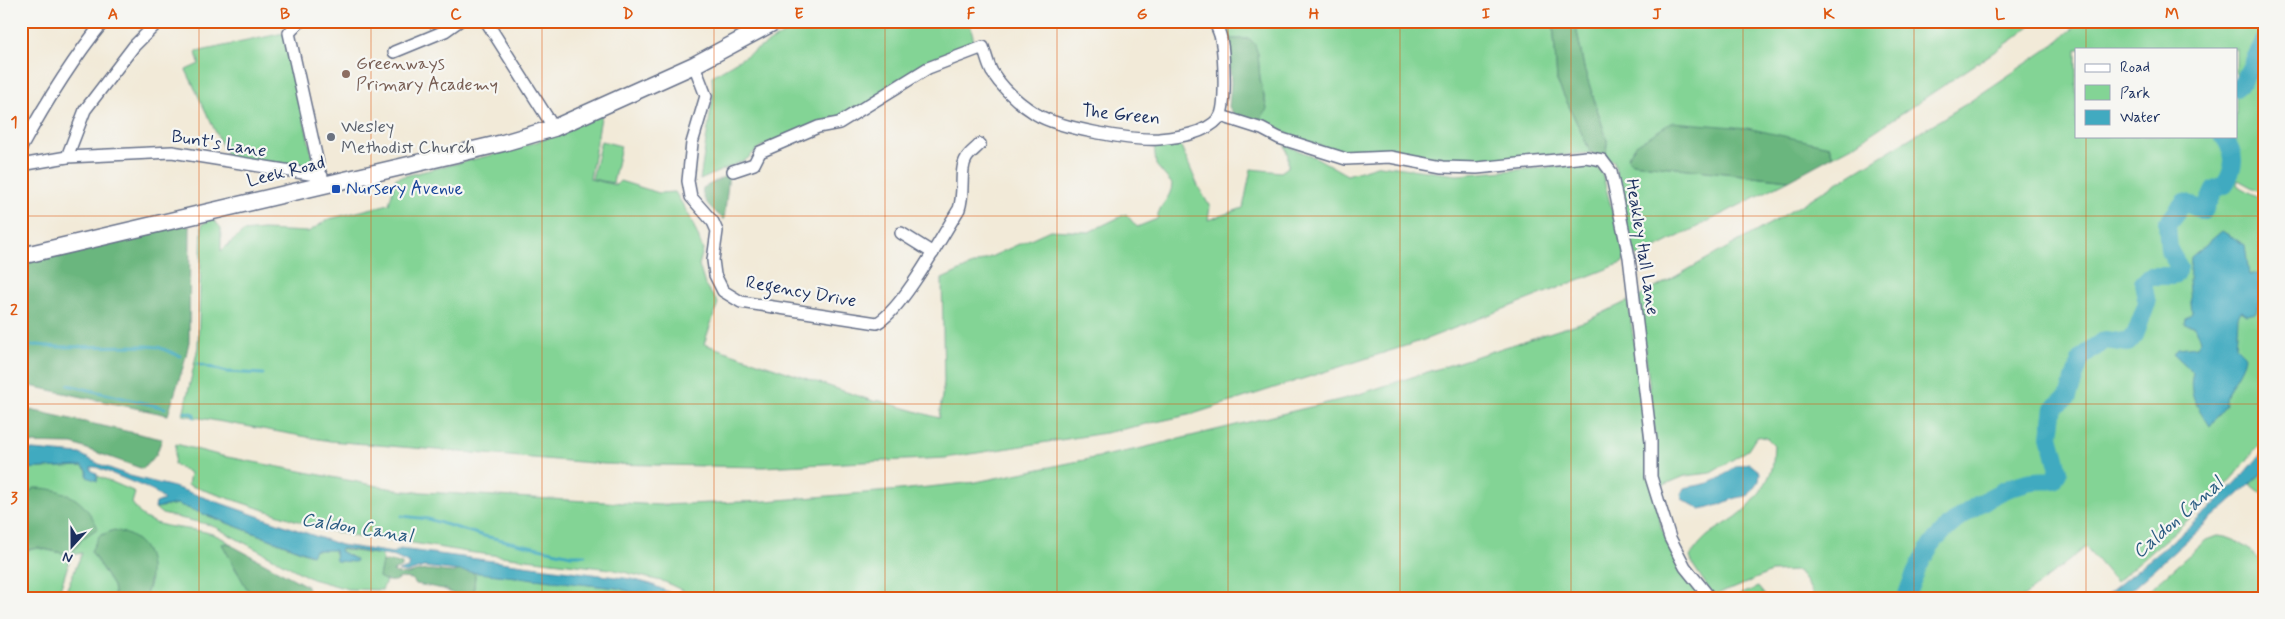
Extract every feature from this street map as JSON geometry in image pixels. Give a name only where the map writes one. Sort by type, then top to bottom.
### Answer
[{"type":"highway","name":"Leek Road","points":[[21,256],[322,180],[503,143],[554,128],[694,65],[774,22]]},
{"type":"street","points":[[21,148],[80,51],[104,21]]},
{"type":"street","points":[[67,157],[85,110],[134,46],[159,21]]},
{"type":"street","points":[[300,21],[289,33],[322,180]]},
{"type":"street","points":[[394,52],[445,31],[459,21]]},
{"type":"street","points":[[486,21],[554,128]]},
{"type":"street","points":[[1214,21],[1221,37],[1225,75],[1221,116]]},
{"type":"street","name":"The Green","points":[[733,172],[754,164],[760,152],[771,146],[818,127],[839,123],[928,68],[983,47],[992,72],[1011,94],[1038,115],[1066,127],[1157,139],[1187,135],[1212,124],[1221,116]]},
{"type":"street","name":"Regency Drive","points":[[694,65],[706,96],[692,144],[688,181],[691,197],[713,222],[717,231],[713,260],[715,275],[723,290],[741,302],[877,323],[886,318],[916,279],[963,198],[963,173],[967,158],[980,144]]},
{"type":"street","name":"Heakley Hall Lane","points":[[1221,116],[1262,129],[1279,138],[1346,159],[1390,157],[1443,167],[1477,168],[1586,157],[1602,160],[1612,172],[1629,257],[1651,441],[1651,476],[1670,538],[1685,567],[1710,598]]},
{"type":"street","name":"Bunt's Lane","points":[[21,164],[67,157],[172,152],[322,180]]},
{"type":"street","points":[[901,233],[933,252]]},
{"type":"green space","points":[[805,21],[969,21],[973,36],[972,45],[839,120],[760,147],[747,159],[700,180],[713,96],[712,76]]},
{"type":"green space","points":[[1223,21],[1553,21],[1557,81],[1591,153],[1483,162],[1445,163],[1329,149],[1258,123],[1267,109],[1260,79],[1258,54],[1250,39],[1227,39]]},
{"type":"green space","points":[[1553,21],[1575,21],[1584,68],[1607,140],[1606,159],[1591,153],[1557,81]]},
{"type":"green space","points":[[1575,21],[2036,21],[2015,38],[1854,145],[1833,156],[1829,146],[1785,138],[1636,145],[1627,158],[1632,163],[1789,180],[1638,257],[1631,246],[1614,161],[1606,159],[1607,140],[1584,68]]},
{"type":"green space","points":[[2082,21],[2264,21],[2264,194],[2238,180],[2237,185],[2264,200],[2264,438],[2219,493],[2116,582],[2086,547],[2022,598],[1815,598],[1798,571],[1771,572],[1735,588],[1713,595],[1693,565],[1690,557],[1705,538],[1742,513],[1765,485],[1771,472],[1774,445],[1767,438],[1757,436],[1748,450],[1711,473],[1685,476],[1661,486],[1639,297],[1773,222],[1966,104],[2052,46]]},
{"type":"green space","points":[[284,33],[316,172],[228,158],[186,70],[199,64],[196,52]]},
{"type":"green space","points":[[1227,39],[1250,39],[1255,45],[1267,109],[1258,123],[1235,116],[1229,107],[1231,82]]},
{"type":"green space","points":[[602,112],[590,179],[616,185],[620,181],[659,193],[675,192],[690,217],[703,250],[699,265],[705,285],[718,303],[704,344],[876,402],[877,400],[939,418],[944,382],[942,279],[1050,230],[1089,232],[1126,214],[1137,227],[1157,219],[1160,209],[1170,194],[1172,184],[1156,165],[1154,145],[1180,144],[1198,186],[1210,207],[1208,220],[1243,208],[1251,169],[1281,172],[1288,167],[1285,145],[1317,158],[1347,175],[1380,165],[1457,175],[1586,164],[1596,166],[1602,173],[1625,258],[1622,263],[1424,340],[1193,414],[1105,433],[945,458],[763,467],[604,464],[330,441],[183,415],[198,347],[202,224],[213,219],[221,228],[221,251],[243,232],[263,230],[308,232],[329,219],[389,204],[396,178],[508,151],[545,139]]},
{"type":"green space","points":[[1672,122],[1747,128],[1829,146],[1833,156],[1789,180],[1632,163],[1627,158],[1636,145]]},
{"type":"green space","points":[[601,141],[621,146],[613,183],[592,179]]},
{"type":"green space","points":[[729,174],[724,220],[706,201],[703,188]]},
{"type":"green space","points":[[184,225],[190,227],[189,342],[168,415],[21,384],[21,263]]},
{"type":"green space","points":[[1628,301],[1661,527],[1677,564],[1704,598],[698,598],[665,582],[611,569],[467,552],[401,541],[357,537],[322,529],[188,485],[190,473],[174,464],[176,444],[222,456],[404,491],[660,505],[766,501],[976,482],[1138,449],[1347,398],[1586,321]]},
{"type":"green space","points":[[21,408],[162,439],[156,455],[143,469],[73,444],[21,443]]},
{"type":"green space","points":[[82,466],[97,481],[98,476],[133,491],[135,493],[132,503],[145,518],[166,526],[201,531],[222,538],[232,545],[227,543],[232,564],[250,591],[252,598],[145,598],[151,579],[91,551],[113,586],[115,598],[63,598],[82,553],[71,555],[82,539],[35,488],[21,497],[21,469]]},
{"type":"green space","points":[[2264,471],[2264,495],[2250,484]]},
{"type":"green space","points":[[35,488],[65,493],[81,503],[93,518],[98,528],[82,539],[71,555],[39,548],[21,551],[21,497]]},
{"type":"green space","points":[[177,504],[311,555],[314,550],[335,549],[334,553],[353,558],[340,551],[340,549],[381,555],[384,562],[382,562],[379,577],[386,581],[382,590],[348,589],[312,579],[211,525],[162,514],[155,508]]},
{"type":"green space","points":[[114,530],[136,539],[148,555],[150,575],[145,598],[115,598],[113,586],[91,551],[99,536]]},
{"type":"green space","points":[[2217,536],[2231,539],[2243,545],[2264,565],[2264,598],[2140,598],[2206,540]]},
{"type":"green space","points":[[227,543],[307,586],[310,598],[252,598],[222,544]]},
{"type":"green space","points":[[38,548],[71,555],[62,584],[55,598],[21,598],[21,551]]},
{"type":"green space","points":[[392,561],[402,564],[402,567],[393,571],[403,575],[424,570],[456,572],[461,563],[468,566],[475,575],[473,598],[455,598],[455,595],[444,589],[416,584],[412,579],[401,578],[390,581],[379,577],[382,562]]},
{"type":"green space","points":[[473,572],[617,588],[653,598],[473,598],[475,575]]},
{"type":"green space","points":[[1758,587],[1767,598],[1732,598],[1734,597]]},
{"type":"water","points":[[2222,231],[2245,245],[2249,275],[2261,272],[2264,282],[2264,300],[2258,304],[2256,313],[2247,315],[2241,311],[2238,317],[2236,347],[2245,356],[2244,362],[2228,393],[2226,405],[2210,426],[2195,401],[2191,387],[2193,372],[2174,354],[2178,348],[2197,346],[2201,340],[2195,326],[2184,324],[2185,319],[2192,313],[2189,281],[2191,257]]},
{"type":"water","points":[[21,449],[80,454],[99,464],[130,476],[174,487],[341,545],[393,553],[400,549],[631,579],[651,584],[681,598],[653,598],[617,588],[424,567],[405,573],[398,571],[408,568],[410,564],[395,557],[348,549],[341,549],[340,551],[356,560],[355,562],[336,561],[335,550],[315,550],[312,555],[177,504],[155,508],[156,503],[164,500],[154,491],[96,467],[91,467],[91,470],[97,474],[97,481],[87,477],[87,470],[82,466],[21,469]]},
{"type":"water","points":[[2264,450],[2264,471],[2250,484],[2122,598],[2103,598],[2208,510],[2247,471]]},
{"type":"water","points":[[1749,463],[1760,472],[1759,481],[1748,496],[1700,509],[1682,499],[1681,494],[1684,488],[1711,482],[1737,466]]},
{"type":"waterway","points":[[2238,86],[2243,82],[2264,41]]},
{"type":"waterway","points":[[1906,598],[1923,559],[1936,539],[1966,513],[1990,497],[2015,486],[2030,481],[2054,480],[2059,470],[2050,436],[2054,407],[2068,397],[2081,358],[2105,340],[2128,343],[2135,335],[2147,303],[2143,283],[2150,276],[2174,276],[2179,267],[2169,250],[2167,224],[2184,202],[2204,211],[2214,189],[2225,185],[2231,172],[2233,160],[2231,149],[2224,138]]},
{"type":"waterway","points":[[21,347],[37,345],[58,347],[146,346],[158,347],[180,356]]},
{"type":"waterway","points":[[198,364],[227,372],[263,374]]},
{"type":"waterway","points":[[68,385],[165,408]]},
{"type":"waterway","points":[[185,412],[194,414],[194,417]]},
{"type":"waterway","name":"Caldon Canal","points":[[402,516],[428,519],[484,536],[571,555],[585,555]]},
{"type":"place","name":"Greenways Primary Academy","points":[[346,74]]},
{"type":"place","name":"Wesley Methodist Church","points":[[331,137]]},
{"type":"place","name":"Nursery Avenue","points":[[336,189]]}]
